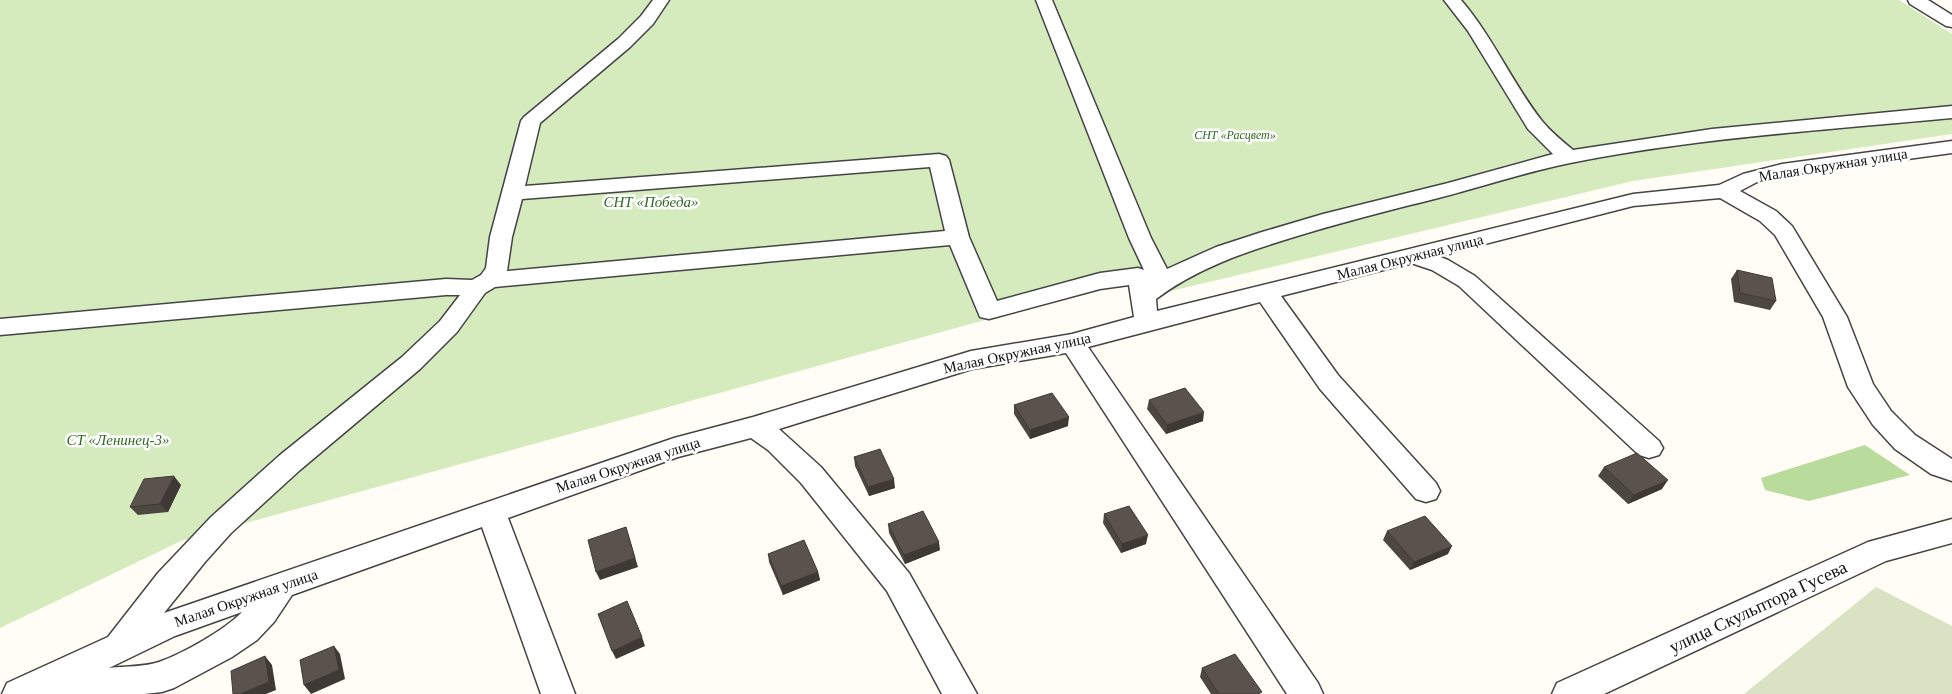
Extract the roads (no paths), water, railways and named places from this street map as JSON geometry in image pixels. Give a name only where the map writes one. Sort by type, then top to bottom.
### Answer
[{"type":"street","points":[[118,648],[185,562],[221,524],[332,428],[390,382],[441,334],[469,303],[496,268],[501,237],[531,121],[624,43],[647,20],[661,0]]},
{"type":"street","points":[[1044,0],[1140,238],[1153,288]]},
{"type":"street","points":[[1452,0],[1466,14],[1486,43],[1536,125],[1568,157]]},
{"type":"street","points":[[1916,0],[1952,22]]},
{"type":"street","points":[[1148,322],[1143,305],[1153,288],[1209,259],[1267,238],[1368,208],[1454,188],[1568,157],[1691,138],[1952,112]]},
{"type":"street","name":"Малая Окружная улица","points":[[22,693],[165,626],[492,513],[564,485],[674,448],[755,427],[971,360],[1072,343],[1148,322],[1633,200],[1724,191],[1750,178],[1782,170],[1952,147]]},
{"type":"street","points":[[513,193],[939,160],[958,238],[989,311],[1100,281],[1138,276],[1153,288]]},
{"type":"street","points":[[1724,191],[1768,216],[1784,231],[1834,317],[1861,387],[1882,418],[1905,442],[1941,466],[1952,470]]},
{"type":"street","points":[[0,327],[482,284],[958,238]]},
{"type":"street","points":[[1414,256],[1440,265],[1468,281],[1649,448]]},
{"type":"street","points":[[1266,292],[1329,382],[1426,491]]},
{"type":"street","points":[[1072,343],[1306,694]]},
{"type":"street","points":[[755,427],[778,443],[811,475],[898,582],[960,694]]},
{"type":"street","points":[[492,513],[558,694]]},
{"type":"street","name":"улица Скульптора Гусева","points":[[1569,694],[1880,551],[1952,531]]},
{"type":"street","points":[[22,693],[107,685],[163,686],[246,630],[263,612],[281,586]]},
{"type":"park label","name":"СНТ «Расцвет»","points":[[1235,135]]},
{"type":"park label","name":"СНТ «Победа»","points":[[651,202]]},
{"type":"park label","name":"СТ «Ленинец-3»","points":[[118,440]]}]
